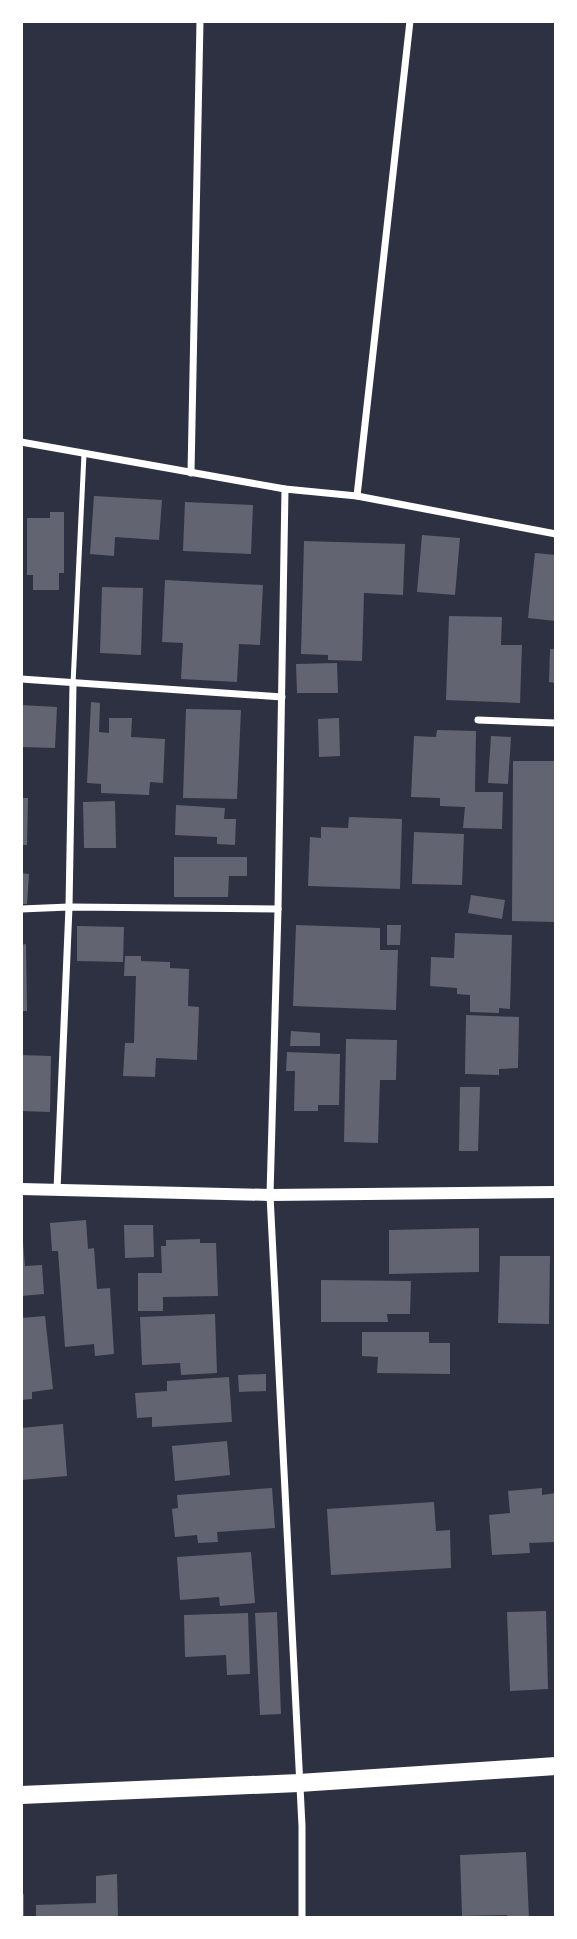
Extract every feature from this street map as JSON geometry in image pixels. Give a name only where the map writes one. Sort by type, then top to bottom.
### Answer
[{"type":"main road","points":[[21,1795],[299,1783],[556,1766]]},
{"type":"street","points":[[191,473],[200,21]]},
{"type":"street","points":[[357,496],[410,21]]},
{"type":"street","points":[[21,442],[285,489],[357,496],[556,534]]},
{"type":"street","points":[[285,489],[270,1195],[302,1826],[302,1918]]},
{"type":"street","points":[[21,679],[282,697]]},
{"type":"street","points":[[57,1190],[69,907],[73,684]]},
{"type":"street","points":[[478,720],[556,723]]},
{"type":"street","points":[[21,909],[278,909]]},
{"type":"street","points":[[21,1189],[270,1195],[556,1192]]},
{"type":"lane","points":[[73,684],[84,454]]},
{"type":"building","points":[[94,496],[162,500],[159,540],[115,537],[114,556],[90,554]]},
{"type":"building","points":[[185,502],[253,505],[251,554],[183,551]]},
{"type":"building","points":[[50,512],[64,512],[64,573],[59,573],[59,590],[33,590],[33,575],[27,575],[27,518],[50,518]]},
{"type":"building","points":[[422,535],[460,538],[455,595],[417,592]]},
{"type":"building","points":[[304,541],[405,544],[403,595],[364,593],[362,661],[328,660],[328,655],[301,654]]},
{"type":"building","points":[[535,553],[556,555],[556,621],[528,618]]},
{"type":"building","points":[[165,580],[263,585],[260,645],[239,644],[237,682],[181,679],[183,643],[162,642]]},
{"type":"building","points":[[102,587],[143,588],[141,655],[100,653]]},
{"type":"building","points":[[449,616],[502,617],[501,645],[522,645],[520,703],[446,700]]},
{"type":"building","points":[[550,649],[556,649],[556,683],[549,682]]},
{"type":"building","points":[[337,663],[338,693],[297,693],[296,664]]},
{"type":"building","points":[[91,702],[100,703],[99,732],[109,733],[109,718],[132,718],[131,737],[165,739],[163,783],[150,782],[149,795],[101,793],[101,784],[87,783]]},
{"type":"building","points":[[21,705],[57,707],[55,748],[21,747]]},
{"type":"building","points":[[186,709],[241,710],[237,799],[183,798]]},
{"type":"building","points":[[339,718],[340,756],[319,757],[318,719]]},
{"type":"building","points":[[437,730],[476,731],[475,792],[503,792],[502,829],[463,828],[465,807],[440,806],[440,798],[411,797],[414,736],[436,737]]},
{"type":"building","points":[[491,736],[511,737],[508,784],[488,783]]},
{"type":"building","points":[[513,761],[556,761],[556,922],[512,921]]},
{"type":"building","points":[[21,798],[28,798],[27,845],[21,845]]},
{"type":"building","points":[[115,801],[116,848],[84,848],[83,802]]},
{"type":"building","points":[[176,805],[225,808],[224,819],[236,819],[235,845],[217,844],[217,837],[175,835]]},
{"type":"building","points":[[349,817],[402,819],[400,889],[308,886],[310,837],[321,838],[321,827],[348,828]]},
{"type":"building","points":[[414,832],[464,834],[462,885],[412,884]]},
{"type":"building","points":[[174,857],[247,857],[247,876],[229,876],[228,897],[174,897]]},
{"type":"building","points":[[21,873],[29,874],[27,904],[21,904]]},
{"type":"building","points":[[471,895],[505,900],[502,919],[468,913]]},
{"type":"building","points":[[296,925],[380,928],[380,950],[398,950],[396,1010],[293,1006]]},
{"type":"building","points":[[387,925],[401,925],[400,945],[387,945]]},
{"type":"building","points":[[77,926],[124,927],[123,962],[77,961]]},
{"type":"building","points":[[455,933],[512,935],[510,1009],[499,1008],[499,1013],[470,1012],[470,995],[457,994],[457,988],[430,986],[431,957],[454,958]]},
{"type":"building","points":[[26,944],[27,1011],[21,1011],[21,945]]},
{"type":"building","points":[[125,956],[141,956],[141,961],[170,962],[170,968],[189,969],[188,1006],[199,1007],[197,1060],[156,1058],[155,1077],[123,1076],[125,1043],[134,1043],[136,976],[124,976]]},
{"type":"building","points":[[466,1015],[519,1017],[518,1068],[499,1069],[499,1075],[465,1074]]},
{"type":"building","points":[[291,1031],[320,1033],[320,1046],[290,1046]]},
{"type":"building","points":[[346,1039],[397,1040],[396,1080],[380,1080],[378,1143],[344,1142]]},
{"type":"building","points":[[287,1052],[340,1054],[339,1105],[318,1105],[318,1111],[294,1111],[295,1071],[286,1071]]},
{"type":"building","points":[[21,1055],[51,1056],[50,1112],[21,1111]]},
{"type":"building","points":[[460,1087],[480,1087],[478,1151],[459,1151]]},
{"type":"building","points":[[86,1220],[88,1249],[94,1248],[97,1289],[110,1288],[114,1354],[95,1356],[94,1344],[65,1347],[58,1251],[52,1251],[50,1223]]},
{"type":"building","points":[[124,1225],[153,1225],[154,1257],[125,1258]]},
{"type":"building","points":[[479,1228],[479,1272],[389,1274],[389,1230]]},
{"type":"building","points":[[200,1239],[200,1243],[216,1243],[218,1296],[163,1297],[163,1311],[138,1311],[138,1273],[162,1273],[161,1246],[166,1246],[166,1240]]},
{"type":"building","points":[[21,1242],[25,1266],[42,1265],[44,1294],[21,1296]]},
{"type":"building","points":[[500,1256],[550,1256],[549,1324],[498,1323]]},
{"type":"building","points":[[321,1280],[411,1281],[410,1314],[387,1314],[388,1322],[321,1322]]},
{"type":"building","points":[[215,1314],[217,1373],[181,1375],[180,1363],[142,1365],[140,1317]]},
{"type":"building","points":[[45,1316],[53,1389],[32,1392],[32,1399],[21,1400],[21,1318]]},
{"type":"building","points":[[362,1332],[429,1332],[429,1343],[450,1343],[450,1374],[377,1373],[378,1357],[362,1356]]},
{"type":"building","points":[[266,1374],[266,1391],[239,1392],[238,1375]]},
{"type":"building","points":[[229,1377],[232,1422],[152,1427],[152,1417],[137,1418],[135,1393],[167,1391],[167,1381]]},
{"type":"building","points":[[63,1424],[67,1476],[21,1480],[21,1428]]},
{"type":"building","points":[[227,1441],[230,1475],[175,1481],[172,1446]]},
{"type":"building","points":[[272,1488],[275,1528],[217,1532],[218,1542],[198,1543],[197,1535],[175,1537],[172,1509],[178,1508],[177,1495]]},
{"type":"building","points":[[542,1488],[542,1495],[556,1493],[556,1542],[529,1543],[530,1553],[492,1555],[489,1515],[510,1513],[508,1491]]},
{"type":"building","points":[[434,1502],[436,1531],[450,1530],[451,1568],[331,1575],[327,1509]]},
{"type":"building","points":[[251,1552],[255,1603],[220,1606],[219,1597],[180,1600],[177,1557]]},
{"type":"building","points":[[546,1611],[548,1689],[510,1691],[507,1612]]},
{"type":"building","points":[[277,1612],[281,1714],[260,1715],[255,1613]]},
{"type":"building","points":[[248,1613],[250,1674],[227,1675],[226,1655],[185,1657],[184,1615]]},
{"type":"building","points":[[526,1852],[529,1918],[508,1918],[507,1915],[462,1916],[460,1855]]},
{"type":"building","points":[[117,1874],[118,1918],[36,1918],[36,1905],[96,1903],[96,1876]]},
{"type":"building","points":[[21,1894],[24,1894],[24,1918],[21,1918]]}]
